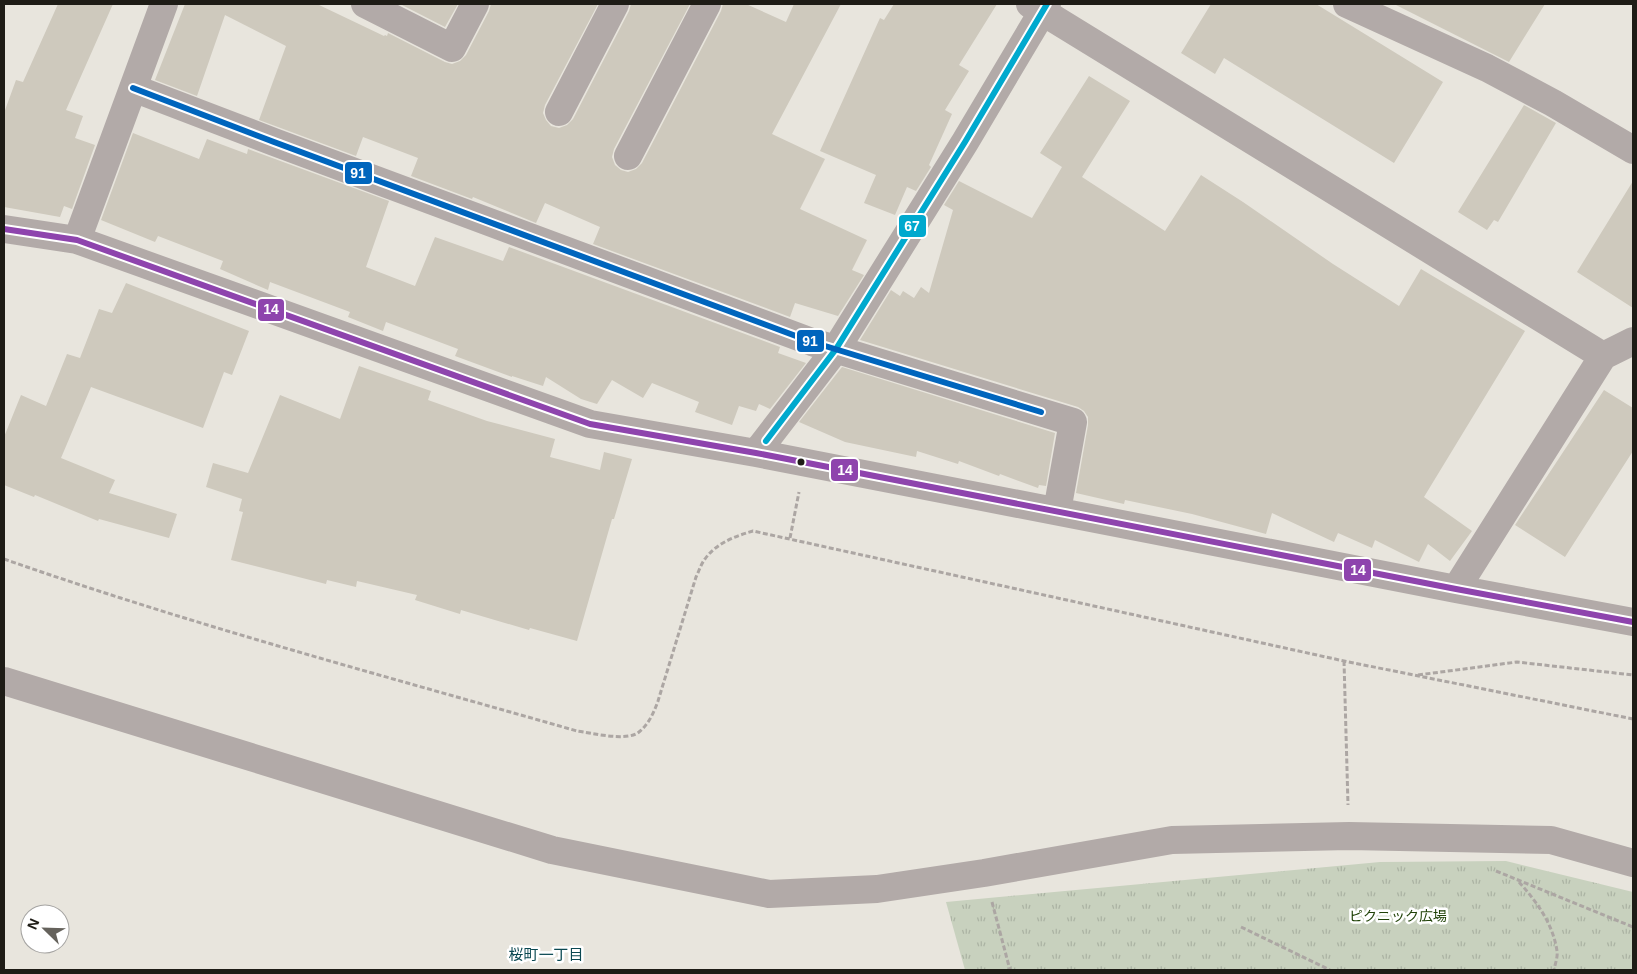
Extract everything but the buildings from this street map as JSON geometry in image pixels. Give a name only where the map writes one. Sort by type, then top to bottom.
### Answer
[{"type":"street","points":[[77,240],[164,4]]},
{"type":"street","points":[[365,4],[452,48],[475,4]]},
{"type":"street","points":[[559,112],[615,4]]},
{"type":"street","points":[[628,156],[708,4]]},
{"type":"street","points":[[1348,4],[1487,68],[1553,103],[1633,150]]},
{"type":"street","points":[[756,453],[836,349],[965,142],[1040,6],[1604,356]]},
{"type":"street","points":[[133,88],[274,142],[836,349],[1073,422],[1057,511]]},
{"type":"street","points":[[4,229],[77,240],[590,424],[756,453],[1633,622]]},
{"type":"street","points":[[1456,589],[1604,356],[1633,341]]},
{"type":"street","points":[[4,681],[552,850],[769,894],[877,889],[984,873],[1172,840],[1348,836],[1551,840],[1633,863]]},
{"type":"path","points":[[790,538],[805,463]]},
{"type":"path","points":[[4,559],[63,580],[212,626],[577,730],[616,737],[638,733],[652,716],[696,577],[705,559],[717,547],[736,536],[753,531],[1344,661],[1633,720]]},
{"type":"path","points":[[1344,661],[1348,836]]},
{"type":"path","points":[[1415,675],[1517,662],[1633,675]]},
{"type":"path","points":[[1488,868],[1633,927]]},
{"type":"path","points":[[984,873],[1010,970]]},
{"type":"path","points":[[1518,881],[1536,900],[1551,928],[1557,952],[1554,970]]},
{"type":"path","points":[[1241,927],[1330,970]]},
{"type":"green space","name":"ピクニック広場","points":[[1506,861],[1633,892],[1633,970],[965,970],[946,902],[1380,862]]},
{"type":"transit line","name":"67","points":[[766,441],[836,349],[965,142],[1047,4]]},
{"type":"transit line","name":"91","points":[[133,88],[812,342],[1041,412]]},
{"type":"transit line","name":"14","points":[[4,229],[77,240],[590,424],[756,453],[1633,622]]},
{"type":"district","name":"桜町一丁目","points":[[546,955]]}]
